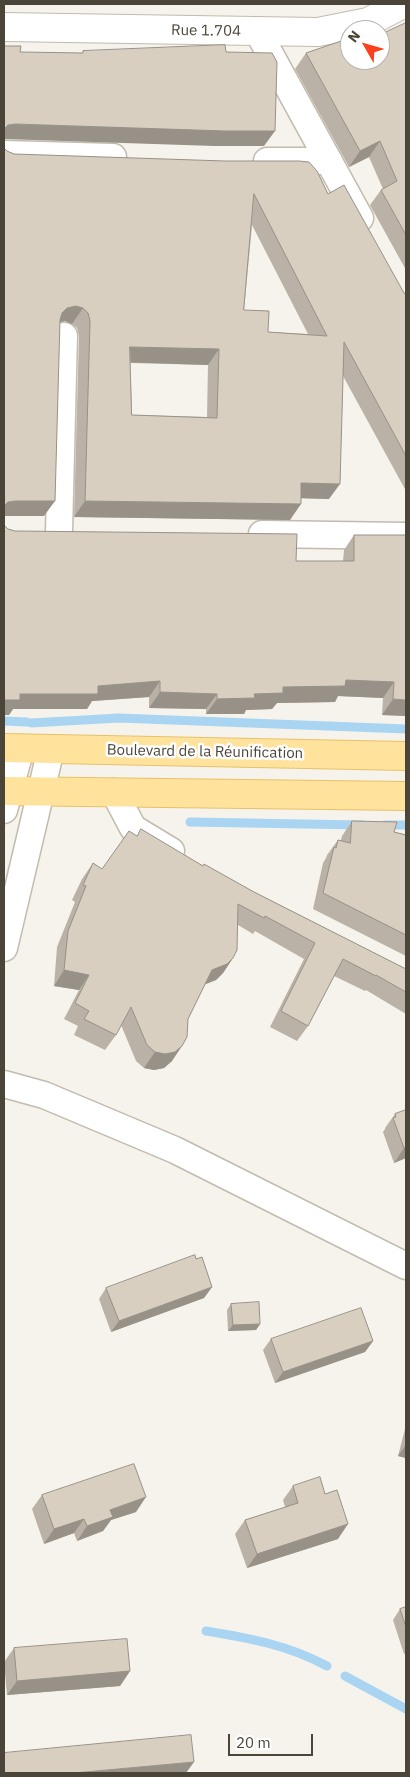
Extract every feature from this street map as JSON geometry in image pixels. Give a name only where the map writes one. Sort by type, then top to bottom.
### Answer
[{"type":"main road","name":"Boulevard de la Réunification","points":[[12,748],[406,756]]},
{"type":"main road","points":[[6,797],[40,791],[406,796]]},
{"type":"street","name":"Rue 1.704","points":[[4,28],[318,32],[368,22],[403,4]]},
{"type":"street","points":[[258,32],[370,236]]},
{"type":"street","points":[[4,154],[134,158]]},
{"type":"street","points":[[242,161],[328,161]]},
{"type":"street","points":[[31,532],[69,532],[64,336]]},
{"type":"street","points":[[237,534],[406,536]]},
{"type":"street","points":[[6,797],[12,748]]},
{"type":"street","points":[[4,948],[51,749]]},
{"type":"street","points":[[114,792],[133,828],[191,862]]},
{"type":"street","points":[[4,1084],[44,1095],[175,1150],[406,1266]]},
{"type":"building","points":[[406,23],[406,235],[381,190],[397,181],[380,141],[360,151],[306,53],[340,41],[340,70],[390,70],[390,30]]},
{"type":"building","points":[[225,45],[226,52],[272,53],[277,62],[275,131],[15,124],[8,125],[4,129],[4,46],[21,46],[20,52],[83,53],[83,51]]},
{"type":"building","points":[[4,148],[14,154],[309,162],[317,171],[328,194],[344,185],[406,295],[406,456],[344,342],[340,484],[301,483],[301,504],[85,501],[90,321],[88,313],[83,308],[76,306],[67,308],[62,313],[60,320],[55,501],[15,501],[8,502],[4,506]],"holes":[[[254,194],[327,336],[268,332],[269,311],[244,310]],[[130,347],[219,349],[217,418],[132,415]]]},
{"type":"building","points":[[4,525],[8,529],[15,531],[297,534],[296,561],[354,561],[354,535],[406,535],[406,700],[393,699],[394,682],[346,680],[345,686],[283,687],[283,693],[254,694],[255,698],[217,699],[217,694],[160,692],[160,681],[98,686],[98,694],[20,694],[20,700],[4,700]]},
{"type":"building","points":[[352,821],[397,822],[394,832],[406,835],[406,935],[323,893],[334,847],[336,848],[338,840],[350,843]]},
{"type":"building","points":[[141,829],[203,866],[204,864],[254,892],[406,969],[406,992],[343,959],[308,1026],[281,1011],[315,943],[238,904],[237,950],[227,964],[212,970],[188,1019],[187,1037],[182,1046],[175,1052],[165,1054],[155,1052],[147,1045],[131,1007],[116,1035],[84,1019],[89,1011],[75,1003],[89,975],[64,970],[68,931],[86,886],[83,885],[93,863],[102,869],[129,831],[137,836]]},
{"type":"building","points":[[406,1110],[406,1147],[404,1148],[393,1118],[396,1117],[395,1114]]},
{"type":"building","points":[[195,1255],[196,1259],[202,1257],[212,1287],[119,1321],[106,1288]]},
{"type":"building","points":[[259,1302],[260,1324],[233,1325],[231,1304]]},
{"type":"building","points":[[361,1308],[373,1341],[283,1372],[271,1339]]},
{"type":"building","points":[[134,1464],[146,1497],[110,1510],[113,1517],[87,1526],[84,1519],[54,1529],[42,1495]]},
{"type":"building","points":[[320,1477],[325,1494],[337,1490],[348,1524],[257,1554],[245,1520],[298,1503],[293,1486]]},
{"type":"building","points":[[406,1607],[406,1627],[400,1609]]},
{"type":"building","points":[[127,1639],[130,1671],[17,1681],[14,1648]]},
{"type":"building","points":[[191,1735],[194,1762],[74,1773],[4,1773],[4,1753]]},
{"type":"waterway","points":[[31,723],[119,718],[406,729]]},
{"type":"waterway","points":[[4,721],[27,722]]},
{"type":"waterway","points":[[190,822],[362,825]]},
{"type":"waterway","points":[[385,825],[406,825]]},
{"type":"waterway","points":[[206,1631],[283,1648],[327,1666]]},
{"type":"waterway","points":[[345,1676],[406,1709]]}]
